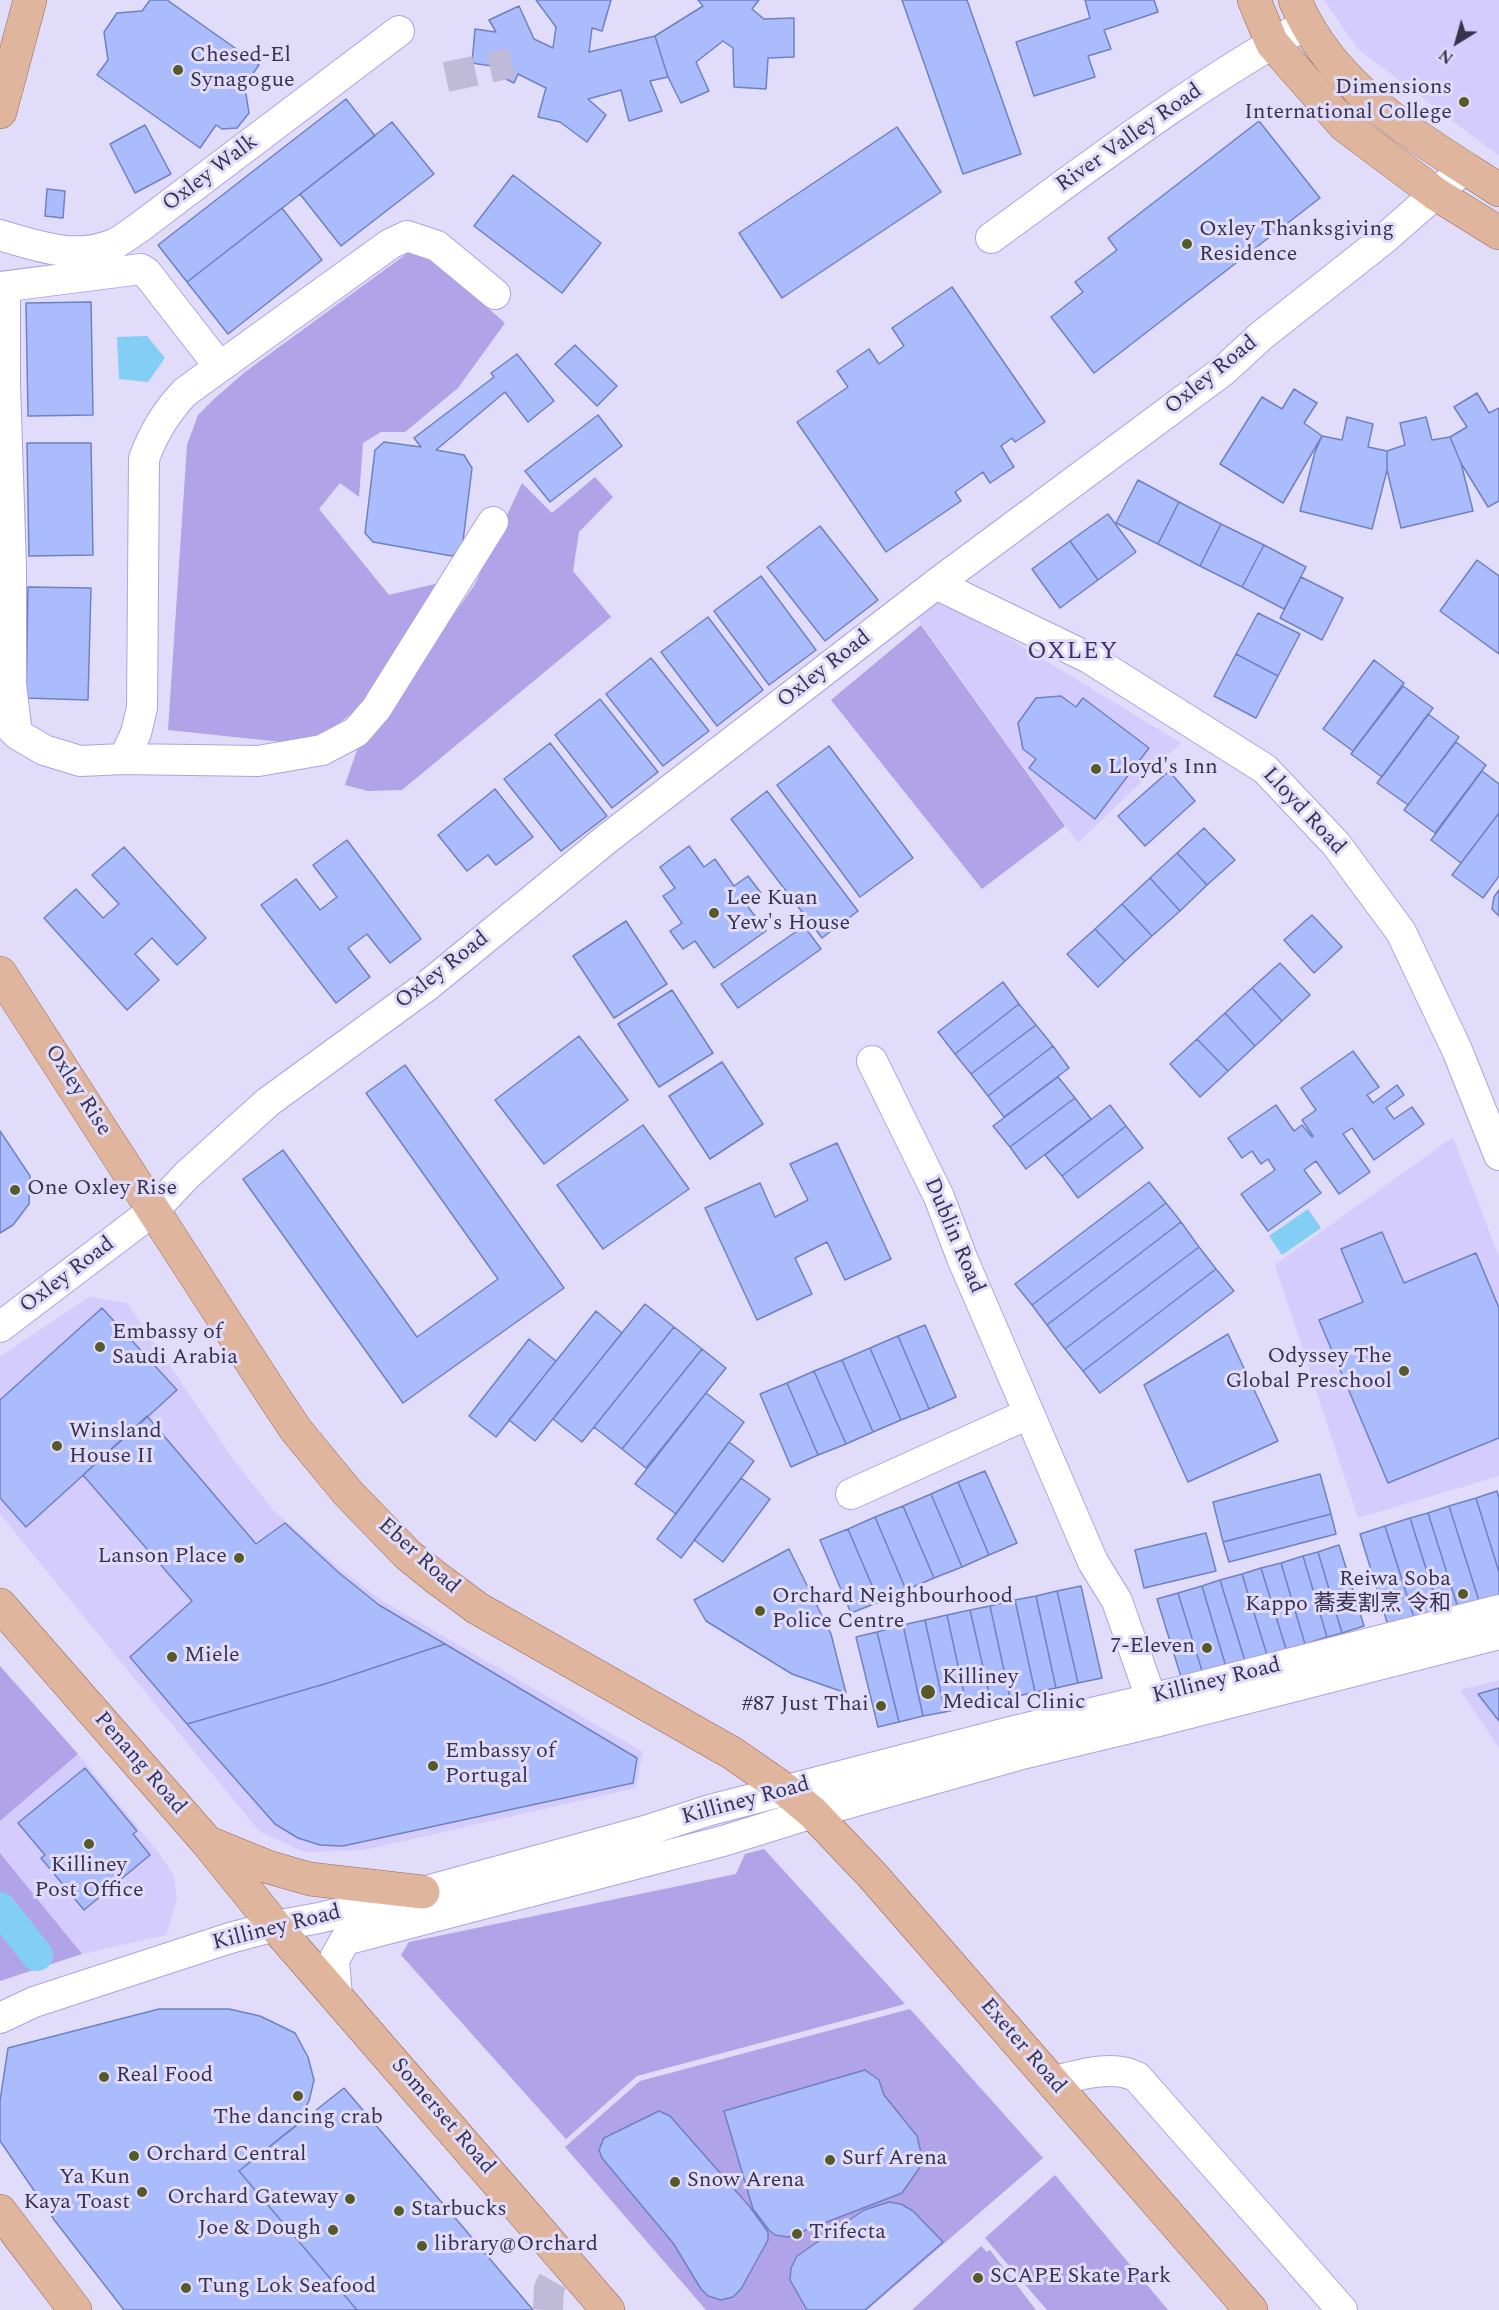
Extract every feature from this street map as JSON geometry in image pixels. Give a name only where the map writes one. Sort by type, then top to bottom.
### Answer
[{"type":"main road","points":[[0,112],[30,0]]},
{"type":"main road","points":[[1254,0],[1272,43],[1345,126],[1436,194],[1499,233]]},
{"type":"main road","name":"River Valley Road","points":[[1300,12],[1346,79],[1385,113],[1499,190]]},
{"type":"main road","name":"Oxley Rise","points":[[0,973],[149,1202]]},
{"type":"main road","name":"Eber Road","points":[[149,1202],[296,1430],[348,1493],[408,1554],[477,1608],[708,1738],[787,1791]]},
{"type":"main road","name":"Penang Road","points":[[0,1605],[207,1842],[275,1926]]},
{"type":"main road","name":"Exeter Road","points":[[787,1791],[813,1813],[872,1875],[1251,2310]]},
{"type":"main road","points":[[207,1842],[268,1867],[310,1879],[423,1892]]},
{"type":"main road","name":"Somerset Road","points":[[275,1926],[609,2310]]},
{"type":"main road","points":[[0,2211],[75,2310]]},
{"type":"street","name":"River Valley Road","points":[[991,238],[1184,99],[1272,43],[1300,12]]},
{"type":"street","name":"Oxley Walk","points":[[0,235],[58,250],[82,251],[114,244],[399,31]]},
{"type":"street","name":"Oxley Road","points":[[0,1306],[187,1175],[268,1102],[427,986],[608,838],[936,584],[1223,371],[1261,336],[1384,239],[1465,168]]},
{"type":"street","points":[[124,759],[136,733],[142,708],[144,459],[150,440],[174,404],[185,392],[219,366],[390,244],[407,236],[437,246],[495,294]]},
{"type":"street","points":[[219,366],[146,272],[141,269],[3,287],[11,567],[11,685],[8,726],[44,750],[80,761],[258,760],[322,750],[356,732],[376,709],[493,522]]},
{"type":"street","name":"Lloyd Road","points":[[936,584],[1089,658],[1265,769],[1336,844],[1401,932],[1457,1050],[1499,1155]]},
{"type":"street","name":"Dublin Road","points":[[872,1061],[939,1197],[1028,1414],[1093,1562],[1117,1601],[1145,1713]]},
{"type":"street","name":"Oxley Road","points":[[0,1327],[149,1202]]},
{"type":"street","points":[[851,1494],[1028,1414]]},
{"type":"street","name":"Killiney Road","points":[[337,1996],[334,1960],[345,1940],[622,1869],[1018,1755],[1145,1713],[1499,1610]]},
{"type":"street","name":"Killiney Road","points":[[0,2018],[34,2002],[230,1938],[423,1892],[645,1831],[710,1810],[1014,1731],[1145,1713],[1499,1634]]},
{"type":"street","points":[[1052,2082],[1081,2074],[1122,2070],[1137,2076],[1342,2310]]},
{"type":"shaded area","name":"Dimensions International College","points":[[1324,0],[1499,0],[1499,156],[1358,49]]},
{"type":"shaded area","points":[[409,252],[431,258],[505,323],[458,388],[405,432],[381,432],[363,443],[359,497],[340,483],[319,509],[389,595],[443,582],[361,706],[311,745],[168,730],[187,445],[198,415],[245,372]]},
{"type":"shaded area","points":[[595,477],[613,497],[579,532],[573,571],[611,617],[402,790],[368,791],[345,785],[357,750],[474,586],[522,483],[552,513]]},
{"type":"shaded area","points":[[941,597],[1181,743],[1078,843],[916,616]]},
{"type":"shaded area","points":[[921,625],[1065,826],[982,889],[831,700]]},
{"type":"shaded area","name":"Odyssey The Global Preschool","points":[[1453,1137],[1499,1257],[1499,1476],[1358,1518],[1275,1265]]},
{"type":"shaded area","points":[[89,1297],[127,1303],[233,1459],[272,1509],[340,1569],[381,1600],[643,1752],[636,1788],[364,1850],[304,1852],[259,1831],[0,1514],[0,1357]]},
{"type":"shaded area","points":[[0,1666],[78,1754],[0,1821]]},
{"type":"shaded area","points":[[1499,1680],[1499,1748],[1460,1690]]},
{"type":"shaded area","points":[[78,1754],[159,1853],[174,1876],[177,1900],[166,1935],[82,1954],[0,1853],[0,1821]]},
{"type":"shaded area","points":[[764,1849],[905,2004],[637,2076],[566,2139],[401,1955],[409,1942],[736,1874],[745,1854]]},
{"type":"shaded area","points":[[0,1853],[82,1954],[0,1981]]},
{"type":"shaded area","name":"Trifecta","points":[[910,2009],[1043,2158],[867,2310],[706,2310],[565,2147],[640,2081]]},
{"type":"shaded area","points":[[1055,2175],[1168,2310],[1047,2310],[985,2238]]},
{"type":"shaded area","name":"SCAPE Skate Park","points":[[981,2246],[987,2252],[990,2250],[1036,2310],[912,2310]]},
{"type":"water","points":[[147,336],[165,358],[148,382],[119,379],[117,337]]},
{"type":"water","points":[[1308,1209],[1321,1228],[1282,1255],[1269,1236]]},
{"type":"building","name":"Chesed-El Synagogue","points":[[150,0],[167,0],[259,65],[241,90],[246,94],[249,113],[237,128],[222,129],[216,125],[200,148],[97,75],[108,60],[104,32],[117,13],[142,11]]},
{"type":"building","points":[[536,0],[611,0],[602,31],[592,28],[589,52],[655,36],[668,77],[650,81],[662,111],[629,121],[621,90],[588,99],[606,115],[587,142],[560,122],[538,117],[546,88],[518,74],[514,83],[496,74],[498,67],[472,63],[475,29],[496,32],[489,20],[519,6],[534,39],[553,48],[556,27]]},
{"type":"building","points":[[698,0],[759,0],[752,9],[764,19],[794,18],[794,57],[768,58],[766,89],[734,87],[733,48],[723,41],[696,62],[709,91],[681,103],[668,77],[655,36],[703,6]]},
{"type":"building","points":[[902,0],[967,0],[1021,154],[963,174]]},
{"type":"building","points":[[1085,0],[1154,0],[1158,12],[1104,30],[1111,49],[1088,56],[1095,77],[1034,96],[1016,42],[1090,18]]},
{"type":"building","points":[[346,99],[375,136],[187,282],[158,245]]},
{"type":"building","name":"Oxley Thanksgiving Residence","points":[[1259,121],[1320,198],[1094,373],[1051,317],[1083,292],[1075,282],[1117,250],[1108,238]]},
{"type":"building","points":[[392,122],[434,174],[341,246],[300,194]]},
{"type":"building","points":[[145,125],[171,174],[135,193],[110,144]]},
{"type":"building","points":[[897,127],[941,192],[782,298],[739,233]]},
{"type":"building","points":[[513,175],[601,243],[562,293],[474,226]]},
{"type":"building","points":[[47,189],[65,191],[63,218],[45,216]]},
{"type":"building","points":[[282,208],[322,260],[228,334],[187,282]]},
{"type":"building","points":[[952,287],[1045,422],[1015,442],[1012,438],[1001,446],[1014,467],[990,483],[983,472],[955,492],[961,501],[886,552],[797,422],[848,387],[837,371],[869,349],[879,364],[904,346],[892,328]]},
{"type":"building","points":[[91,302],[93,415],[28,416],[26,303]]},
{"type":"building","points":[[575,345],[617,386],[597,406],[555,364]]},
{"type":"building","points":[[517,354],[554,401],[528,422],[505,392],[436,450],[464,455],[472,468],[462,549],[452,556],[373,542],[365,533],[375,450],[384,442],[421,447],[414,438],[494,377],[491,373]]},
{"type":"building","points":[[1294,389],[1317,403],[1304,423],[1322,436],[1283,503],[1220,464],[1262,397],[1282,409]]},
{"type":"building","points":[[1477,393],[1489,413],[1499,408],[1499,501],[1488,507],[1461,463],[1450,437],[1467,427],[1454,407]]},
{"type":"building","points":[[598,415],[622,446],[550,502],[525,471]]},
{"type":"building","points":[[1347,417],[1373,424],[1368,447],[1387,451],[1387,470],[1372,529],[1300,511],[1315,452],[1322,436],[1342,440]]},
{"type":"building","points":[[1426,417],[1432,440],[1450,437],[1461,463],[1473,511],[1401,528],[1387,470],[1387,451],[1405,445],[1400,423]]},
{"type":"building","points":[[27,443],[91,443],[93,555],[29,556]]},
{"type":"building","points":[[1138,480],[1179,502],[1158,544],[1116,523]]},
{"type":"building","points":[[1179,502],[1221,524],[1200,566],[1158,544]]},
{"type":"building","points":[[1108,514],[1136,552],[1098,580],[1070,541]]},
{"type":"building","points":[[1221,524],[1264,545],[1242,587],[1200,566]]},
{"type":"building","points":[[820,526],[878,600],[825,641],[767,567]]},
{"type":"building","points":[[1070,541],[1098,580],[1060,608],[1032,569]]},
{"type":"building","points":[[1264,545],[1306,567],[1284,609],[1242,587]]},
{"type":"building","points":[[1477,560],[1499,576],[1499,654],[1440,611]]},
{"type":"building","points":[[761,576],[816,650],[769,685],[714,611]]},
{"type":"building","points":[[1301,577],[1343,598],[1322,640],[1280,618]]},
{"type":"building","points":[[28,587],[91,588],[88,700],[26,698]]},
{"type":"building","points":[[1258,613],[1300,634],[1278,676],[1236,654]]},
{"type":"building","points":[[708,617],[763,690],[717,726],[661,652]]},
{"type":"building","points":[[1236,654],[1278,676],[1256,718],[1214,696]]},
{"type":"building","points":[[651,658],[709,731],[663,766],[606,694]]},
{"type":"building","points":[[1374,660],[1404,683],[1353,751],[1323,729]]},
{"type":"building","points":[[1403,686],[1433,708],[1382,777],[1351,754]]},
{"type":"building","points":[[1061,696],[1076,707],[1083,698],[1149,748],[1095,819],[1029,768],[1036,759],[1023,749],[1018,723],[1036,698]]},
{"type":"building","points":[[600,699],[658,772],[612,808],[555,735]]},
{"type":"building","points":[[1428,714],[1459,737],[1408,805],[1377,783]]},
{"type":"building","points":[[1456,742],[1486,765],[1435,833],[1404,810]]},
{"type":"building","points":[[550,743],[607,816],[561,851],[504,779]]},
{"type":"building","points":[[829,746],[913,858],[860,897],[777,785]]},
{"type":"building","points":[[1169,771],[1195,801],[1145,846],[1118,816]]},
{"type":"building","points":[[1482,771],[1499,784],[1499,813],[1461,863],[1431,840]]},
{"type":"building","points":[[495,789],[533,837],[496,865],[488,855],[467,871],[438,835]]},
{"type":"building","points":[[767,791],[858,911],[822,938],[731,819]]},
{"type":"building","points":[[1499,813],[1499,876],[1483,898],[1452,875]]},
{"type":"building","points":[[1204,828],[1235,860],[1207,885],[1177,853]]},
{"type":"building","points":[[347,840],[421,939],[390,963],[367,934],[348,948],[370,977],[336,1003],[261,905],[296,879],[320,910],[337,897],[313,865]]},
{"type":"building","name":"Lee Kuan Yew's House","points":[[689,846],[704,867],[715,859],[734,886],[748,876],[761,893],[746,904],[766,931],[714,968],[695,941],[683,949],[670,931],[682,923],[663,896],[675,888],[660,867]]},
{"type":"building","points":[[124,847],[206,938],[177,965],[152,938],[135,954],[159,980],[127,1010],[44,918],[76,889],[103,918],[119,904],[92,875]]},
{"type":"building","points":[[1177,853],[1207,885],[1180,911],[1150,878]]},
{"type":"building","points":[[1150,878],[1180,911],[1152,936],[1122,904]]},
{"type":"building","points":[[1499,890],[1499,916],[1492,909],[1494,897]]},
{"type":"building","points":[[1122,904],[1152,936],[1125,961],[1095,929]]},
{"type":"building","points":[[1312,915],[1342,947],[1314,973],[1284,940]]},
{"type":"building","points":[[626,921],[667,984],[614,1018],[573,956]]},
{"type":"building","points":[[804,926],[821,949],[738,1008],[721,984]]},
{"type":"building","points":[[1095,929],[1125,961],[1098,987],[1067,954]]},
{"type":"building","points":[[1280,963],[1310,995],[1282,1021],[1252,988]]},
{"type":"building","points":[[1003,982],[1019,1004],[955,1054],[938,1032]]},
{"type":"building","points":[[1252,988],[1282,1021],[1255,1046],[1225,1013]]},
{"type":"building","points":[[672,990],[713,1053],[659,1087],[618,1024]]},
{"type":"building","points":[[1019,1004],[1036,1025],[971,1074],[955,1054]]},
{"type":"building","points":[[1225,1013],[1255,1046],[1228,1071],[1197,1039]]},
{"type":"building","points":[[1036,1025],[1053,1046],[988,1096],[971,1074]]},
{"type":"building","points":[[579,1036],[628,1100],[544,1164],[495,1100]]},
{"type":"building","points":[[1197,1039],[1228,1071],[1200,1097],[1170,1064]]},
{"type":"building","points":[[1053,1046],[1069,1068],[1004,1117],[988,1096]]},
{"type":"building","points":[[1353,1051],[1379,1087],[1367,1095],[1373,1103],[1397,1085],[1404,1095],[1386,1108],[1394,1119],[1412,1107],[1424,1124],[1374,1160],[1352,1128],[1343,1134],[1370,1172],[1339,1194],[1316,1161],[1304,1170],[1321,1193],[1268,1231],[1241,1194],[1275,1170],[1268,1159],[1261,1164],[1252,1151],[1242,1158],[1228,1138],[1276,1105],[1294,1131],[1302,1125],[1312,1137],[1302,1120],[1316,1110],[1301,1088]]},
{"type":"building","points":[[722,1062],[763,1124],[710,1159],[669,1096]]},
{"type":"building","points":[[405,1065],[564,1288],[403,1403],[243,1179],[283,1150],[417,1337],[498,1279],[366,1093]]},
{"type":"building","points":[[1058,1077],[1075,1098],[1010,1147],[993,1126]]},
{"type":"building","points":[[1075,1098],[1091,1119],[1026,1169],[1010,1147]]},
{"type":"building","points":[[1110,1105],[1126,1126],[1062,1176],[1045,1155]]},
{"type":"building","points":[[643,1125],[689,1189],[603,1249],[557,1185]]},
{"type":"building","points":[[1126,1126],[1143,1148],[1078,1198],[1062,1176]]},
{"type":"building","name":"One Oxley Rise","points":[[0,1131],[30,1176],[29,1204],[13,1225],[0,1233]]},
{"type":"building","points":[[837,1143],[891,1259],[845,1280],[827,1242],[795,1258],[812,1294],[757,1320],[705,1208],[760,1183],[775,1217],[808,1200],[790,1164]]},
{"type":"building","points":[[1149,1182],[1166,1203],[1032,1305],[1015,1284]]},
{"type":"building","points":[[1166,1203],[1181,1222],[1047,1325],[1032,1305]]},
{"type":"building","points":[[1181,1222],[1199,1247],[1065,1349],[1047,1325]]},
{"type":"building","name":"Odyssey The Global Preschool","points":[[1382,1232],[1404,1283],[1476,1253],[1499,1308],[1499,1438],[1388,1483],[1319,1320],[1363,1302],[1341,1249]]},
{"type":"building","points":[[1199,1247],[1216,1269],[1083,1371],[1065,1349]]},
{"type":"building","points":[[1216,1269],[1234,1291],[1100,1393],[1083,1371]]},
{"type":"building","points":[[645,1304],[674,1327],[582,1442],[553,1419]]},
{"type":"building","name":"Winsland House II","points":[[102,1308],[177,1390],[26,1527],[0,1498],[0,1400]]},
{"type":"building","points":[[596,1311],[622,1333],[535,1441],[509,1420]]},
{"type":"building","points":[[925,1325],[956,1397],[929,1409],[898,1336]]},
{"type":"building","points":[[674,1327],[702,1349],[622,1449],[594,1427]]},
{"type":"building","points":[[1228,1334],[1278,1441],[1188,1482],[1144,1385]]},
{"type":"building","points":[[898,1336],[929,1409],[901,1420],[870,1348]]},
{"type":"building","points":[[529,1339],[556,1361],[496,1437],[469,1416]]},
{"type":"building","points":[[870,1348],[901,1420],[873,1432],[842,1360]]},
{"type":"building","points":[[702,1349],[726,1368],[646,1468],[622,1449]]},
{"type":"building","points":[[842,1360],[873,1432],[846,1444],[814,1371]]},
{"type":"building","points":[[814,1371],[846,1444],[818,1455],[787,1383]]},
{"type":"building","points":[[787,1383],[818,1455],[791,1467],[760,1394]]},
{"type":"building","points":[[706,1393],[744,1422],[676,1514],[635,1484]]},
{"type":"building","name":"Lanson Place","points":[[147,1416],[256,1544],[285,1523],[338,1572],[379,1605],[445,1644],[328,1683],[187,1724],[130,1657],[192,1601],[83,1475]]},
{"type":"building","points":[[729,1442],[754,1461],[681,1558],[657,1539]]},
{"type":"building","points":[[985,1471],[1017,1543],[989,1555],[958,1482]]},
{"type":"building","points":[[1320,1474],[1331,1514],[1223,1542],[1213,1502]]},
{"type":"building","points":[[741,1478],[770,1499],[723,1562],[694,1540]]},
{"type":"building","points":[[958,1482],[989,1555],[962,1567],[931,1494]]},
{"type":"building","points":[[1497,1491],[1499,1498],[1499,1572],[1476,1498]]},
{"type":"building","points":[[931,1494],[962,1567],[934,1578],[903,1506]]},
{"type":"building","points":[[1476,1498],[1499,1572],[1499,1598],[1480,1604],[1449,1506]]},
{"type":"building","points":[[903,1506],[934,1578],[906,1590],[875,1517]]},
{"type":"building","points":[[1449,1506],[1480,1604],[1459,1611],[1428,1513]]},
{"type":"building","points":[[1428,1513],[1459,1611],[1441,1616],[1410,1518]]},
{"type":"building","points":[[1331,1514],[1336,1534],[1229,1562],[1223,1542]]},
{"type":"building","points":[[875,1517],[906,1590],[879,1602],[848,1529]]},
{"type":"building","points":[[1410,1518],[1441,1616],[1416,1624],[1385,1526]]},
{"type":"building","points":[[1385,1526],[1416,1624],[1390,1632],[1360,1534]]},
{"type":"building","points":[[848,1529],[879,1602],[851,1613],[820,1540]]},
{"type":"building","points":[[1206,1533],[1216,1571],[1144,1588],[1135,1550]]},
{"type":"building","points":[[1339,1545],[1364,1626],[1342,1633],[1318,1552]]},
{"type":"building","name":"Orchard Neighbourhood Police Centre","points":[[789,1549],[831,1634],[846,1693],[792,1674],[706,1621],[694,1600]]},
{"type":"building","points":[[1318,1552],[1342,1633],[1327,1637],[1303,1556]]},
{"type":"building","points":[[1303,1556],[1327,1637],[1305,1644],[1281,1563]]},
{"type":"building","points":[[1281,1563],[1305,1644],[1286,1649],[1261,1568]]},
{"type":"building","points":[[1261,1568],[1286,1649],[1267,1655],[1242,1574]]},
{"type":"building","points":[[1242,1574],[1267,1655],[1245,1661],[1220,1580]]},
{"type":"building","points":[[1220,1580],[1245,1661],[1226,1667],[1202,1586]]},
{"type":"building","points":[[1081,1586],[1102,1678],[1078,1683],[1057,1591]]},
{"type":"building","points":[[1202,1586],[1226,1667],[1203,1674],[1178,1593]]},
{"type":"building","points":[[1057,1591],[1078,1683],[1056,1688],[1036,1596]]},
{"type":"building","points":[[1178,1593],[1203,1674],[1182,1680],[1157,1599]]},
{"type":"building","points":[[1036,1596],[1056,1688],[1035,1692],[1015,1600]]},
{"type":"building","points":[[1015,1600],[1035,1692],[1010,1698],[990,1606]]},
{"type":"building","points":[[990,1606],[1010,1698],[991,1702],[970,1610]]},
{"type":"building","points":[[970,1610],[991,1702],[967,1707],[947,1615]]},
{"type":"building","points":[[947,1615],[967,1707],[945,1712],[925,1620]]},
{"type":"building","points":[[925,1620],[945,1712],[923,1716],[903,1625]]},
{"type":"building","points":[[903,1625],[923,1716],[899,1722],[877,1632]]},
{"type":"building","points":[[877,1632],[899,1722],[878,1727],[856,1637]]},
{"type":"building","points":[[445,1644],[637,1758],[633,1783],[343,1846],[320,1845],[298,1838],[275,1824],[187,1724],[328,1683]]},
{"type":"building","points":[[1499,1688],[1499,1721],[1478,1694]]},
{"type":"building","name":"Killiney Post Office","points":[[85,1768],[137,1831],[133,1834],[150,1855],[84,1910],[41,1858],[45,1855],[18,1823]]},
{"type":"building","name":"Orchard Central","points":[[159,2009],[229,2009],[260,2016],[295,2033],[308,2057],[314,2080],[309,2101],[295,2126],[239,2171],[357,2310],[124,2310],[55,2221],[0,2141],[0,2101],[8,2048]]},
{"type":"building","name":"Surf Arena","points":[[865,2070],[879,2080],[884,2095],[917,2136],[921,2153],[920,2167],[902,2193],[788,2237],[775,2235],[753,2209],[724,2111]]},
{"type":"building","name":"Orchard Gateway","points":[[344,2088],[533,2310],[357,2310],[239,2171]]},
{"type":"building","name":"Snow Arena","points":[[659,2111],[670,2116],[750,2207],[768,2232],[768,2240],[741,2289],[733,2297],[721,2300],[708,2296],[701,2289],[673,2243],[602,2158],[599,2150],[604,2138]]},
{"type":"building","points":[[889,2202],[901,2204],[913,2211],[943,2242],[865,2310],[807,2310],[790,2280],[791,2268],[797,2256],[864,2210]]},
{"type":"waterway","points":[[0,1908],[37,1955]]},
{"type":"tunnel","points":[[446,77],[512,63]]},
{"type":"tunnel","points":[[548,2310],[549,2288],[565,2259]]},
{"type":"place","name":"Chesed-El Synagogue","points":[[178,70]]},
{"type":"place","name":"Dimensions International College","points":[[1464,102]]},
{"type":"place","name":"Oxley Thanksgiving Residence","points":[[1187,244]]},
{"type":"place","name":"Lloyd's Inn","points":[[1096,769]]},
{"type":"place","name":"Lee Kuan Yew's House","points":[[714,913]]},
{"type":"place","name":"One Oxley Rise","points":[[15,1190]]},
{"type":"place","name":"Embassy of Saudi Arabia","points":[[100,1347]]},
{"type":"place","name":"Odyssey The Global Preschool","points":[[1404,1371]]},
{"type":"place","name":"Winsland House II","points":[[57,1446]]},
{"type":"place","name":"Lanson Place","points":[[239,1558]]},
{"type":"place","name":"Reiwa Soba Kappo 蕎麦割烹 令和","points":[[1463,1594]]},
{"type":"place","name":"Orchard Neighbourhood Police Centre","points":[[760,1611]]},
{"type":"place","name":"7-Eleven","points":[[1207,1648]]},
{"type":"place","name":"Miele","points":[[172,1657]]},
{"type":"place","name":"Killiney Medical Clinic","points":[[928,1692]]},
{"type":"place","name":"#87 Just Thai","points":[[881,1706]]},
{"type":"place","name":"Embassy of Portugal","points":[[433,1766]]},
{"type":"place","name":"Killiney Post Office","points":[[89,1844]]},
{"type":"place","name":"Real Food","points":[[104,2077]]},
{"type":"place","name":"The dancing crab","points":[[298,2096]]},
{"type":"place","name":"Orchard Central","points":[[134,2156]]},
{"type":"place","name":"Surf Arena","points":[[830,2160]]},
{"type":"place","name":"Snow Arena","points":[[675,2182]]},
{"type":"place","name":"Ya Kun Kaya Toast","points":[[142,2192]]},
{"type":"place","name":"Orchard Gateway","points":[[350,2199]]},
{"type":"place","name":"Starbucks","points":[[399,2211]]},
{"type":"place","name":"Joe & Dough","points":[[333,2230]]},
{"type":"place","name":"Trifecta","points":[[797,2234]]},
{"type":"place","name":"library@Orchard","points":[[422,2246]]},
{"type":"place","name":"SCAPE Skate Park","points":[[978,2278]]},
{"type":"place","name":"Tung Lok Seafood","points":[[186,2288]]},
{"type":"district","name":"OXLEY","points":[[1073,653]]}]
